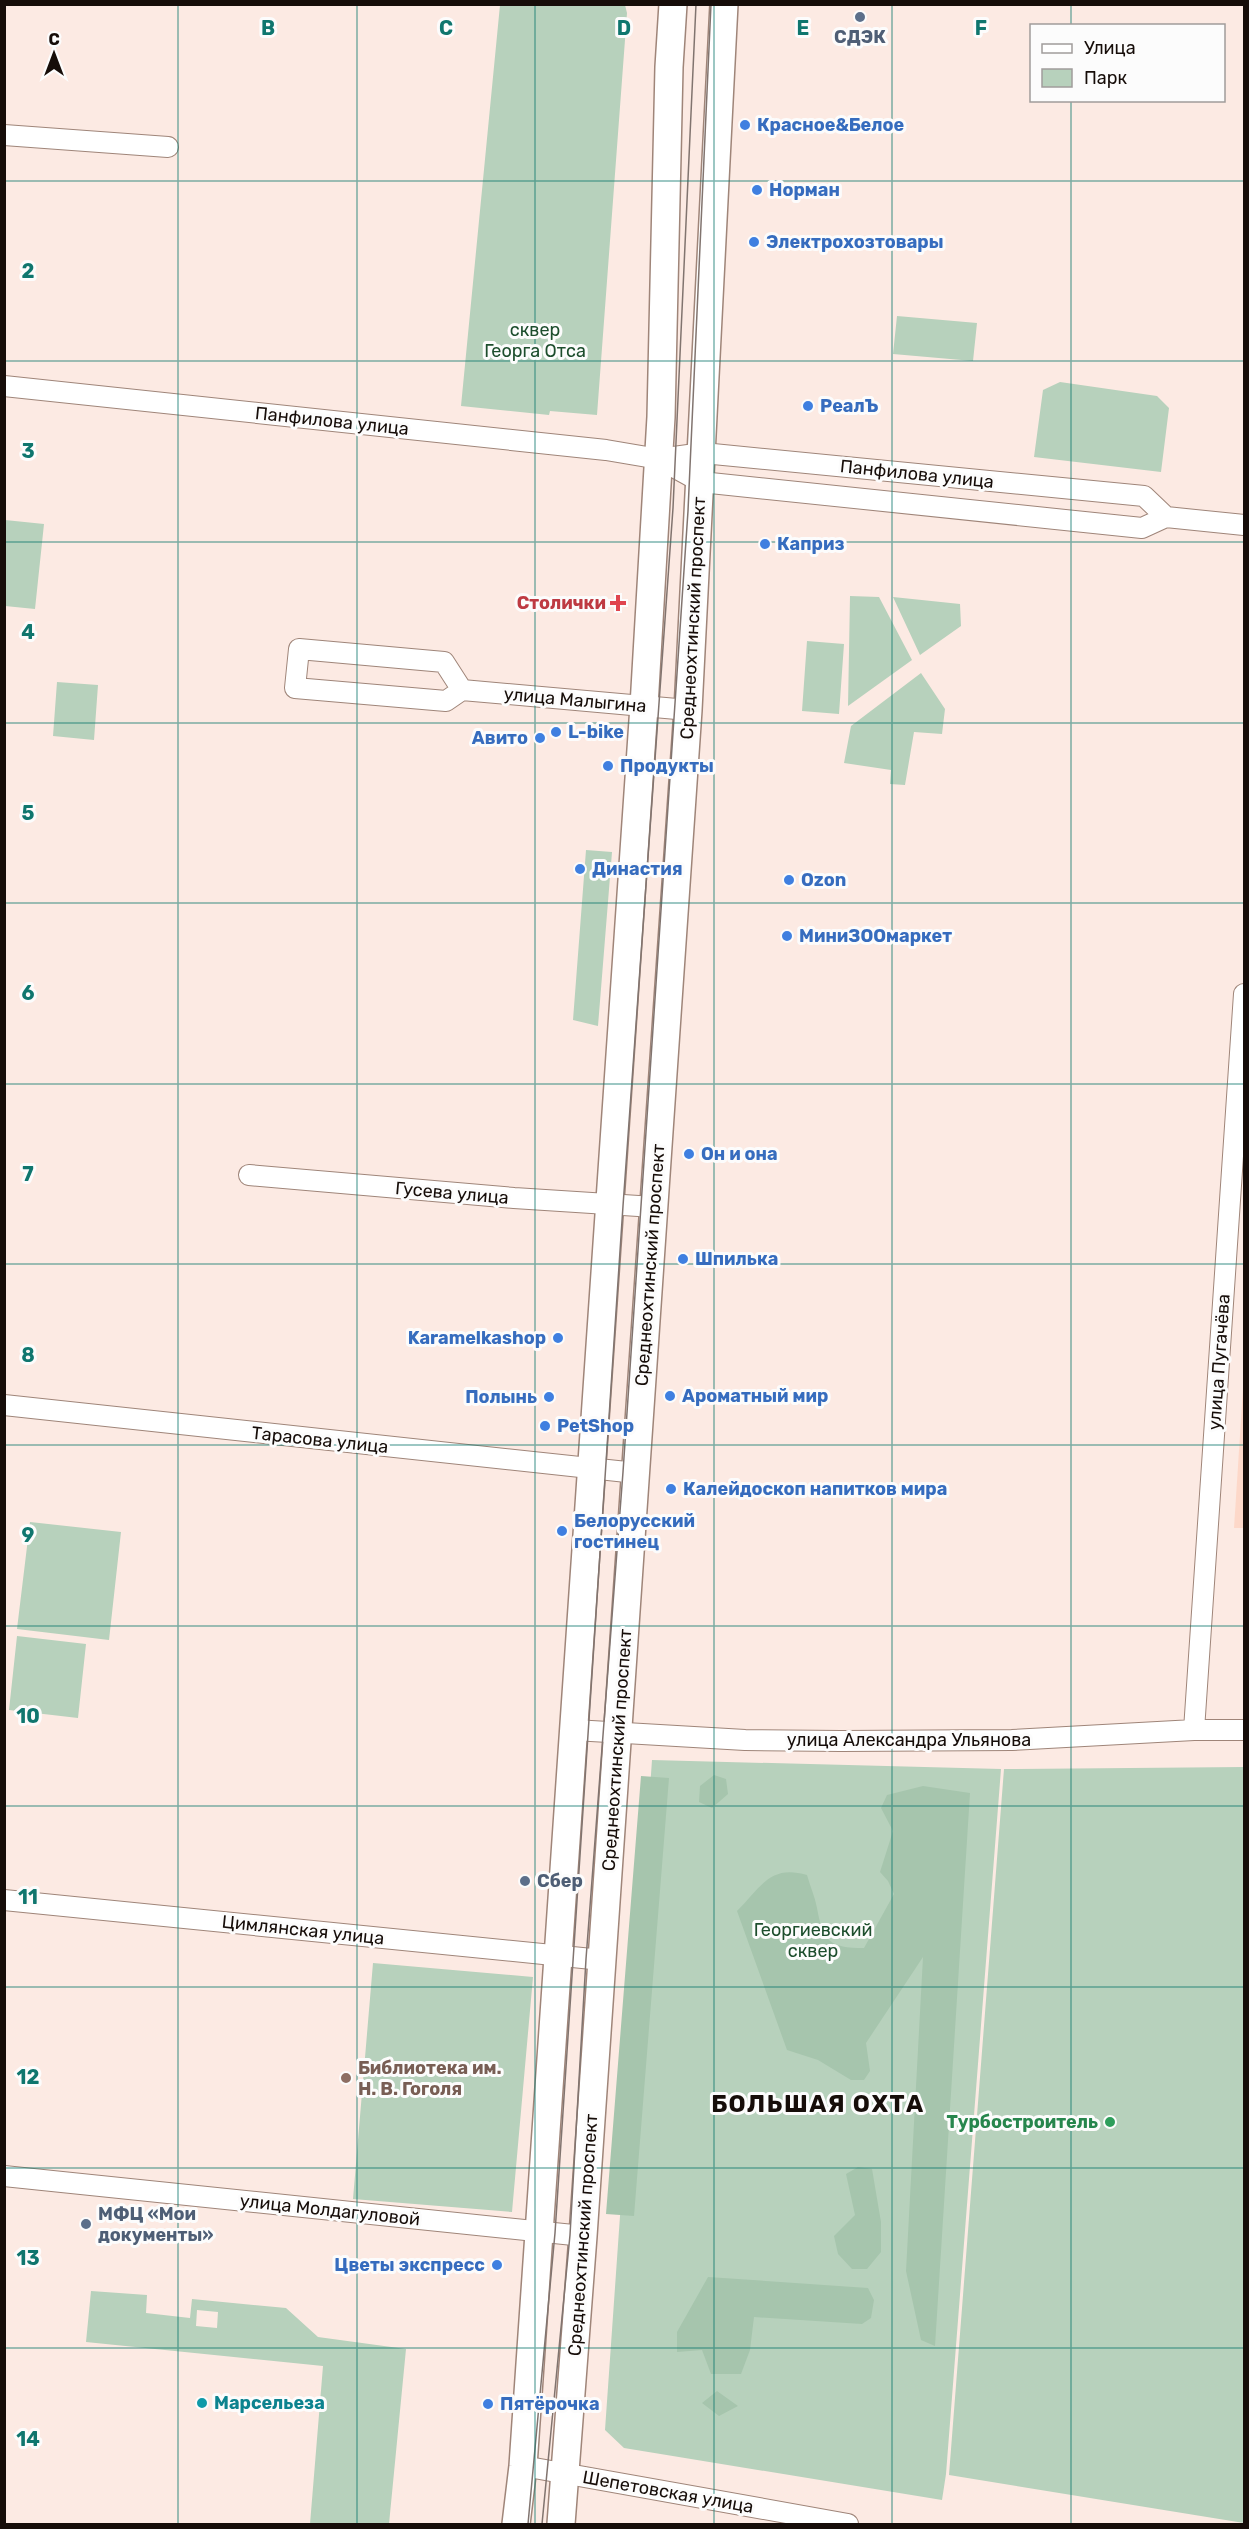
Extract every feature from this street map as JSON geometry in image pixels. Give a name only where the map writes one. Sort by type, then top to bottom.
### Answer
[{"type":"main road","points":[[516,2524],[523,2466],[644,706],[659,459],[673,4]]},
{"type":"main road","name":"Среднеохтинский проспект","points":[[561,2524],[583,2236],[688,710],[703,453],[724,4]]},
{"type":"street","points":[[4,135],[168,147]]},
{"type":"street","name":"Панфилова улица","points":[[4,386],[606,450],[659,459],[703,453],[1144,496],[1166,517]]},
{"type":"street","name":"Панфилова улица","points":[[659,459],[701,482],[1142,528],[1166,517],[1245,525]]},
{"type":"street","name":"улица Малыгина","points":[[462,690],[444,662],[299,649],[295,688],[446,701],[462,690],[688,710]]},
{"type":"street","name":"улица Пугачёва","points":[[1194,1730],[1245,994]]},
{"type":"street","name":"Гусева улица","points":[[249,1175],[654,1207]]},
{"type":"street","name":"Тарасова улица","points":[[4,1405],[591,1470],[636,1473]]},
{"type":"street","name":"улица Александра Ульянова","points":[[573,1730],[745,1740],[841,1741],[1012,1740],[1194,1730],[1245,1730]]},
{"type":"street","name":"Цимлянская улица","points":[[4,1900],[602,1960]]},
{"type":"street","name":"улица Молдагуловой","points":[[4,2176],[583,2236]]},
{"type":"street","name":"Шепетовская улица","points":[[523,2466],[848,2524]]},
{"type":"shaded area","points":[[1244,1373],[1244,1528],[1234,1528]]},
{"type":"green space","name":"сквер Георга Отса","points":[[500,5],[625,5],[627,13],[597,415],[550,411],[549,415],[461,406]]},
{"type":"green space","points":[[897,316],[977,323],[973,361],[893,354]]},
{"type":"green space","points":[[1060,382],[1157,396],[1169,408],[1161,472],[1034,457],[1043,390]]},
{"type":"green space","points":[[5,520],[44,524],[35,609],[5,606]]},
{"type":"green space","points":[[850,596],[879,597],[912,660],[848,706]]},
{"type":"green space","points":[[893,597],[960,604],[961,626],[920,655]]},
{"type":"green space","points":[[807,641],[844,644],[839,714],[802,711]]},
{"type":"green space","points":[[921,673],[945,709],[942,734],[914,732],[905,785],[890,784],[891,770],[844,763],[851,726]]},
{"type":"green space","points":[[57,682],[98,685],[94,740],[53,736]]},
{"type":"green space","points":[[586,850],[612,852],[598,1026],[573,1020]]},
{"type":"green space","points":[[30,1522],[121,1532],[109,1640],[17,1629]]},
{"type":"green space","points":[[17,1636],[86,1644],[78,1718],[9,1710]]},
{"type":"green space","name":"Георгиевский сквер","points":[[652,1760],[1001,1769],[946,2474],[942,2500],[624,2448],[605,2430]]},
{"type":"green space","name":"Турбостроитель","points":[[1244,1767],[1244,2523],[949,2475],[1004,1769]]},
{"type":"green space","points":[[714,1775],[726,1779],[728,1794],[712,1808],[699,1802],[700,1786]]},
{"type":"green space","points":[[641,1776],[669,1778],[634,2216],[606,2214]]},
{"type":"green space","points":[[923,1786],[970,1793],[935,2346],[921,2340],[906,2271],[923,1957],[866,2043],[870,2071],[864,2080],[851,2080],[818,2060],[787,2050],[737,1911],[760,1886],[775,1875],[794,1872],[807,1875],[825,1935],[835,1944],[864,1948],[894,1894],[888,1881],[880,1872],[893,1831],[881,1808],[887,1795]]},
{"type":"green space","points":[[373,1963],[533,1977],[512,2212],[353,2199]]},
{"type":"green space","points":[[858,2167],[872,2169],[881,2222],[881,2252],[867,2269],[852,2269],[838,2254],[834,2236],[855,2215],[846,2174]]},
{"type":"green space","points":[[708,2277],[868,2288],[874,2300],[871,2318],[862,2324],[754,2317],[750,2350],[741,2374],[711,2374],[702,2350],[677,2352],[677,2332]]},
{"type":"green space","points":[[91,2291],[147,2295],[146,2313],[190,2318],[192,2299],[286,2308],[318,2337],[406,2349],[389,2524],[310,2524],[323,2366],[86,2342]],"holes":[[[197,2310],[218,2312],[217,2328],[196,2326]]]},
{"type":"green space","points":[[717,2391],[738,2406],[719,2416],[702,2403]]},
{"type":"tram line","points":[[528,2524],[555,2233],[623,1206],[673,508],[696,4]]},
{"type":"tram line","points":[[542,2524],[570,2235],[586,1959],[623,1472],[688,511],[711,4]]},
{"type":"place","name":"СДЭК","points":[[860,17]]},
{"type":"place","name":"Красное&Белое","points":[[745,125]]},
{"type":"place","name":"Норман","points":[[757,190]]},
{"type":"place","name":"Электрохозтовары","points":[[754,242]]},
{"type":"place","name":"РеалЪ","points":[[808,406]]},
{"type":"place","name":"Каприз","points":[[765,544]]},
{"type":"place","name":"Столички","points":[[618,603]]},
{"type":"place","name":"L-bike","points":[[556,732]]},
{"type":"place","name":"Авито","points":[[540,738]]},
{"type":"place","name":"Продукты","points":[[608,766]]},
{"type":"place","name":"Династия","points":[[580,869]]},
{"type":"place","name":"Ozon","points":[[789,880]]},
{"type":"place","name":"МиниЗООмаркет","points":[[787,936]]},
{"type":"place","name":"Он и она","points":[[689,1154]]},
{"type":"place","name":"Шпилька","points":[[683,1259]]},
{"type":"place","name":"Karamelkashop","points":[[558,1338]]},
{"type":"place","name":"Ароматный мир","points":[[670,1396]]},
{"type":"place","name":"Полынь","points":[[549,1397]]},
{"type":"place","name":"PetShop","points":[[545,1426]]},
{"type":"place","name":"Калейдоскоп напитков мира","points":[[671,1489]]},
{"type":"place","name":"Белорусский гостинец","points":[[562,1531]]},
{"type":"place","name":"Сбер","points":[[525,1881]]},
{"type":"place","name":"Библиотека им. Н. В. Гоголя","points":[[346,2078]]},
{"type":"place","name":"Турбостроитель","points":[[1110,2122]]},
{"type":"place","name":"МФЦ «Мои документы»","points":[[86,2224]]},
{"type":"place","name":"Цветы экспресс","points":[[497,2265]]},
{"type":"place","name":"Марсельеза","points":[[202,2403]]},
{"type":"place","name":"Пятёрочка","points":[[488,2404]]},
{"type":"district","name":"БОЛЬШАЯ ОХТА","points":[[818,2104]]}]
